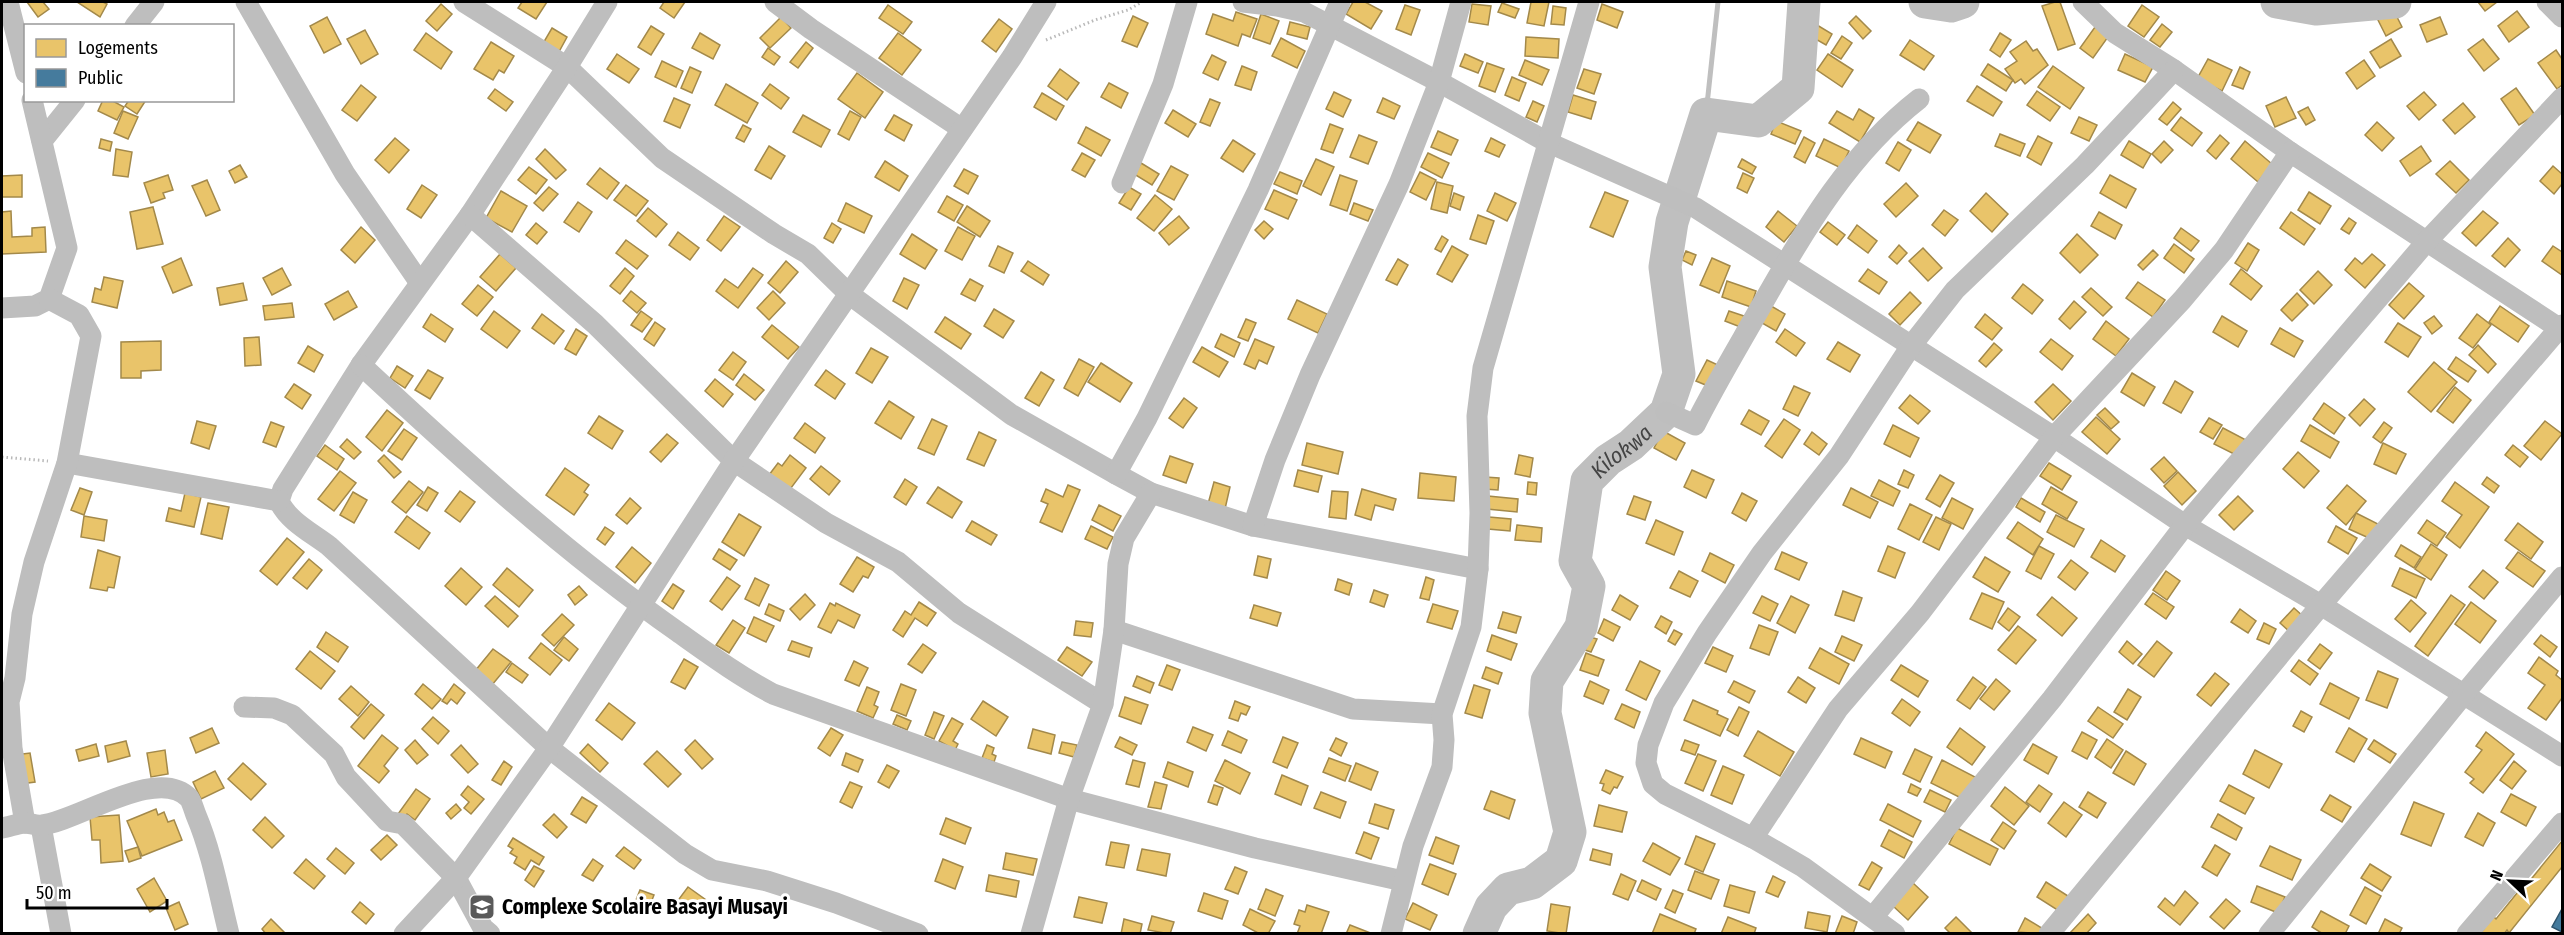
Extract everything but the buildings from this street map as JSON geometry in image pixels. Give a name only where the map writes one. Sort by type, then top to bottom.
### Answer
[{"type":"street","points":[[8,2],[24,65]]},
{"type":"street","points":[[137,24],[154,2]]},
{"type":"street","points":[[246,2],[345,174],[420,283]]},
{"type":"street","points":[[464,2],[567,67],[662,158],[774,234],[808,254],[849,294],[1012,415],[1116,474],[1151,493],[1253,526],[1478,569]]},
{"type":"street","points":[[607,2],[470,215],[362,365],[283,489],[279,501],[282,509],[329,546],[549,748],[685,854],[712,870],[767,881],[918,933]]},
{"type":"street","points":[[775,2],[811,29],[962,129]]},
{"type":"street","points":[[404,933],[456,878],[549,748],[639,605],[734,461],[1012,57],[1046,2]]},
{"type":"street","points":[[1122,183],[1163,84],[1187,2]]},
{"type":"street","points":[[1243,2],[1304,12],[1439,82],[1547,142],[1696,208],[2054,437],[2185,525],[2321,605],[2562,756]]},
{"type":"street","points":[[1116,474],[1147,418],[1258,190],[1340,2]]},
{"type":"street","points":[[1253,526],[1275,460],[1310,375],[1399,184],[1439,82],[1461,2]]},
{"type":"street","points":[[1390,933],[1413,846],[1442,767],[1444,740],[1442,714],[1471,627],[1478,569],[1480,513],[1477,416],[1483,368],[1589,2]]},
{"type":"street","points":[[2049,933],[2321,605],[2562,328],[2290,152],[2174,70],[2115,33],[2083,2]]},
{"type":"street","points":[[2547,2],[2562,17]]},
{"type":"street","points":[[1895,933],[1803,867],[1753,838],[1665,794],[1653,784],[1648,774],[1646,763],[1648,745],[1664,703],[1707,633],[1762,553],[1839,456],[1911,346],[1955,290],[2085,165],[2174,70]]},
{"type":"street","points":[[1873,917],[2052,699],[2185,525],[2427,241],[2562,98]]},
{"type":"street","points":[[1666,412],[1695,425],[1784,265],[1813,220],[1864,149],[1919,99]]},
{"type":"street","points":[[2,308],[35,306],[49,299],[67,248],[32,102]]},
{"type":"street","points":[[42,141],[73,102]]},
{"type":"street","points":[[1753,838],[1838,709],[1920,612],[2054,437],[2182,300],[2224,250],[2290,152]]},
{"type":"street","points":[[470,215],[595,324],[734,461],[826,523],[898,562],[959,613],[1103,704]]},
{"type":"street","points":[[49,299],[79,315],[91,336],[67,463],[34,562],[22,614],[15,678],[9,702],[12,748],[61,933]]},
{"type":"street","points":[[362,365],[457,455],[639,605],[745,679],[773,694],[1069,799],[1255,848],[1403,881]]},
{"type":"street","points":[[67,463],[279,501]]},
{"type":"street","points":[[1031,933],[1069,799],[1103,704],[1124,538],[1151,493]]},
{"type":"street","points":[[2269,933],[2562,578]]},
{"type":"street","points":[[1114,630],[1353,709],[1442,714]]},
{"type":"street","points":[[244,707],[273,708],[292,715],[334,754],[346,777],[387,821],[403,824],[456,878],[483,928],[490,933]]},
{"type":"street","points":[[2,828],[33,824],[92,810],[116,797],[140,791],[160,788],[177,790],[189,799],[208,842],[229,933]]},
{"type":"street","points":[[2467,933],[2562,823]]},
{"type":"path","points":[[1042,41],[1128,10],[1142,2]]},
{"type":"path","points":[[2,457],[67,463]]},
{"type":"waterway","points":[[1706,114],[1718,2]]},
{"type":"waterway","name":"Kilokwa","points":[[1479,934],[1491,907],[1508,889],[1532,883],[1561,861],[1570,832],[1545,713],[1547,681],[1581,627],[1589,586],[1575,561],[1587,481],[1608,460],[1631,445],[1666,412],[1679,374],[1665,267],[1672,222],[1706,114],[1758,121],[1798,88],[1804,2]]},
{"type":"waterway","name":"Kilokwa","points":[[1925,2],[1951,6],[1963,2]]},
{"type":"waterway","name":"Kilokwa","points":[[2277,2],[2316,9],[2395,2]]},
{"type":"place","name":"Complexe Scolaire Basayi Musayi","points":[[482,907]]}]
